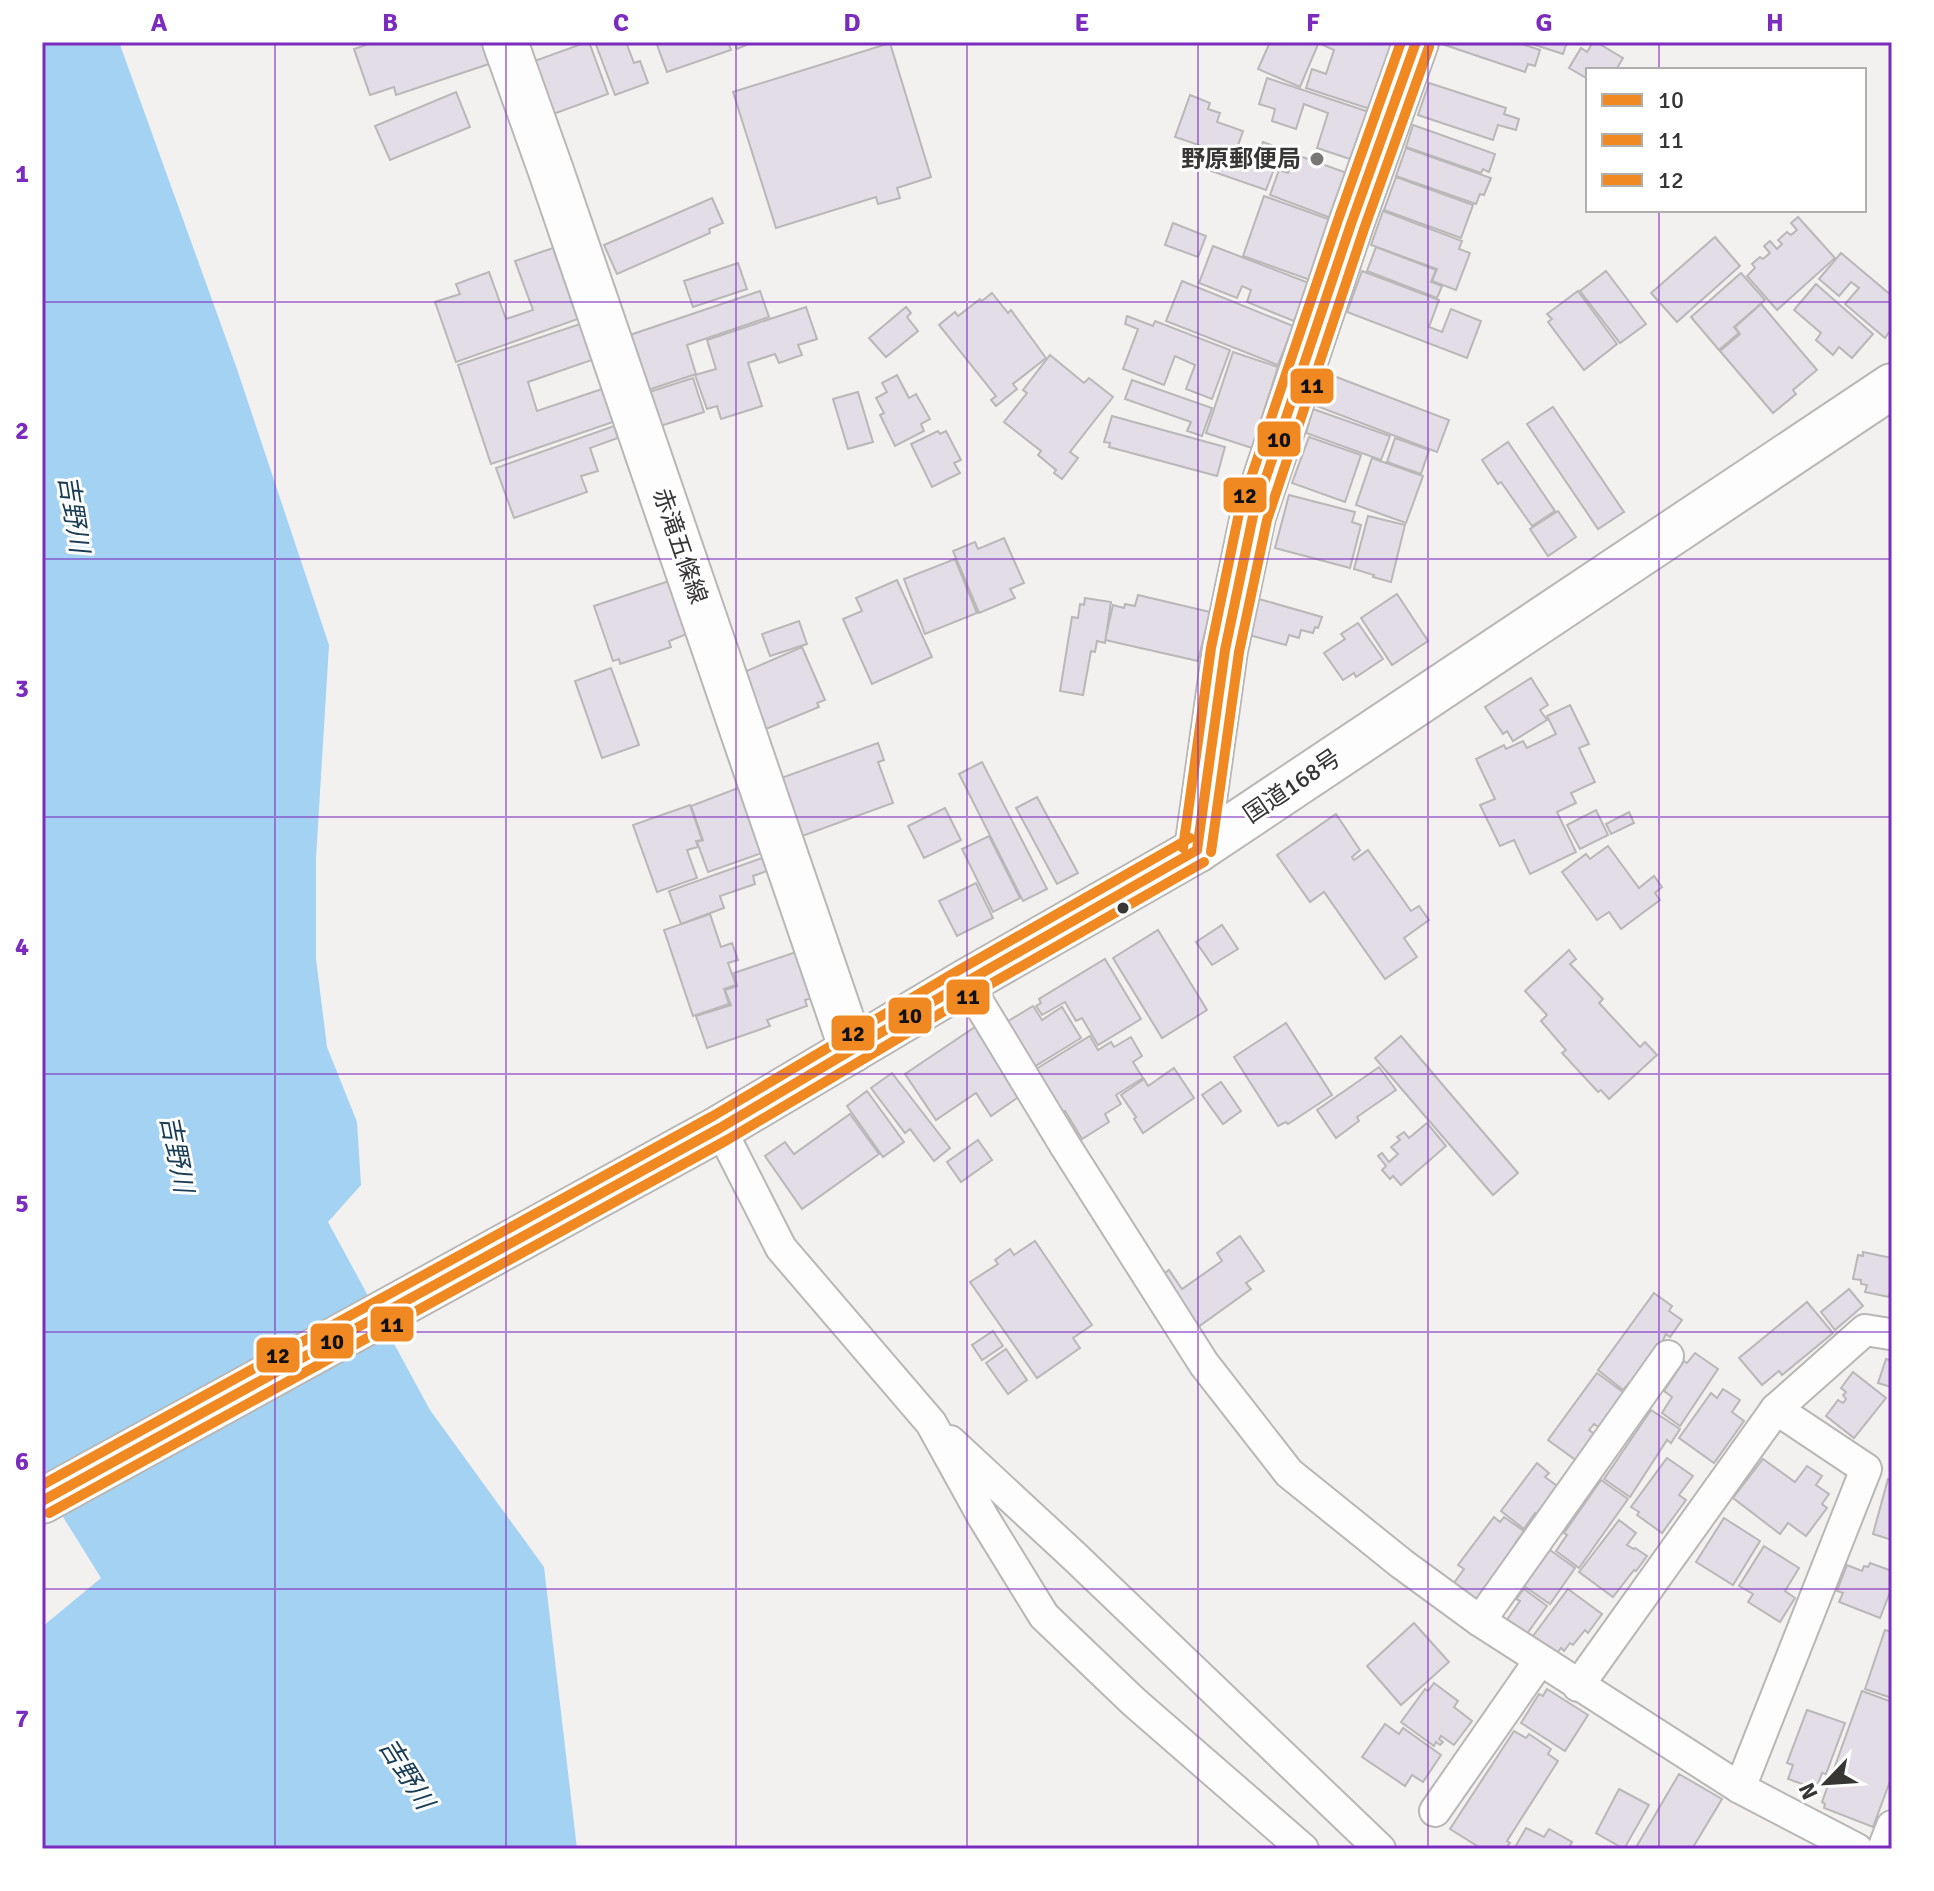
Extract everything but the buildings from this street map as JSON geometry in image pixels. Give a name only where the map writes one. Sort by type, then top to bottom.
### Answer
[{"type":"main road","name":"赤滝五條線","points":[[505,42],[852,1050]]},
{"type":"main road","points":[[1197,850],[1225,650],[1253,516],[1416,42]]},
{"type":"main road","name":"国道168号","points":[[42,1501],[709,1134],[1197,850],[1892,386]]},
{"type":"street","points":[[966,982],[1204,1364],[1289,1473],[1402,1564],[1480,1621],[1578,1686],[1740,1788],[1857,1849]]},
{"type":"street","points":[[709,1134],[781,1248],[931,1423],[1380,1849]]},
{"type":"street","points":[[1578,1686],[1776,1409],[1865,1330],[1890,1334]]},
{"type":"street","points":[[1480,1621],[1668,1356]]},
{"type":"street","points":[[1740,1788],[1866,1469],[1776,1409]]},
{"type":"street","points":[[931,1423],[983,1517],[1044,1616],[1134,1702],[1303,1849]]},
{"type":"street","points":[[1435,1811],[1540,1660]]},
{"type":"street","points":[[1883,1849],[1892,1826]]},
{"type":"water","name":"吉野川","points":[[42,42],[119,42],[237,369],[329,645],[316,858],[316,959],[327,1047],[357,1122],[361,1185],[328,1222],[430,1410],[544,1567],[577,1849],[42,1849],[42,1627],[101,1578],[42,1483]]},
{"type":"transit line","name":"12","points":[[1183,848],[1211,648],[1239,513],[1401,42]]},
{"type":"transit line","name":"10","points":[[1197,850],[1225,650],[1253,516],[1416,42]]},
{"type":"transit line","name":"11","points":[[1211,852],[1239,652],[1267,520],[1364,229],[1429,47]]},
{"type":"transit line","name":"12","points":[[42,1485],[713,1116],[1190,838]]},
{"type":"transit line","name":"10","points":[[42,1501],[720,1128],[1197,850]]},
{"type":"transit line","name":"11","points":[[49,1513],[727,1140],[1204,862]]},
{"type":"place","name":"野原郵便局","points":[[1317,159]]}]
